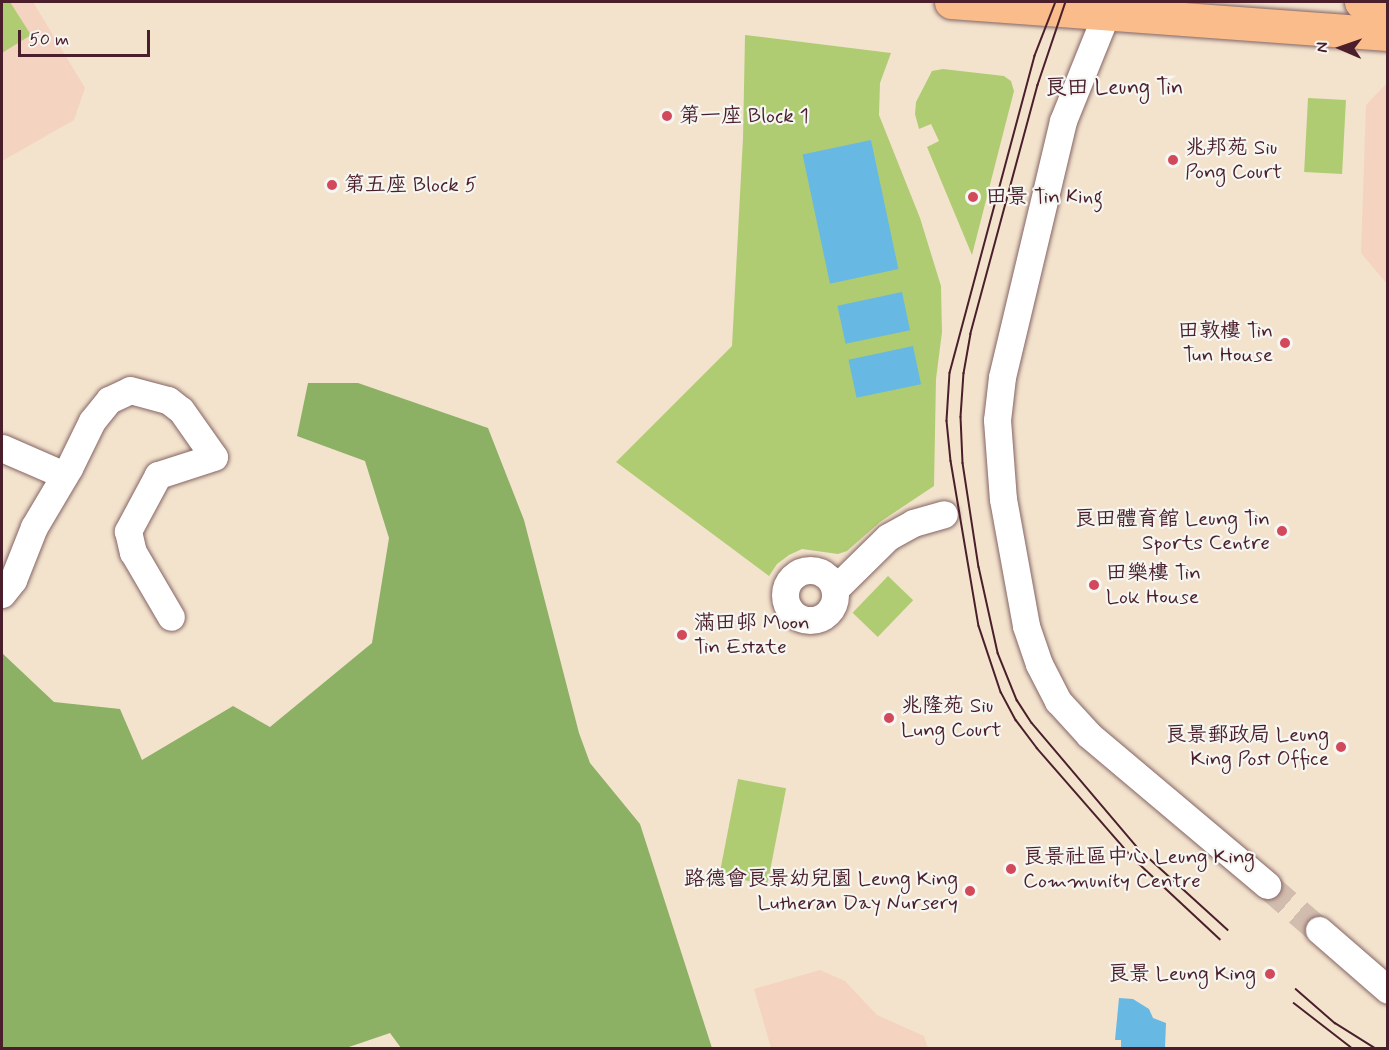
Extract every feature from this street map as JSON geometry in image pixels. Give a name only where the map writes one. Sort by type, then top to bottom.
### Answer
[{"type":"main road","points":[[951,2],[1108,7],[1388,34]]},
{"type":"main road","points":[[1361,2],[1388,3]]},
{"type":"street","points":[[1108,7],[1063,121],[1002,377],[998,446],[1003,499],[1021,601],[1032,645],[1048,685],[1071,717],[1267,885]]},
{"type":"street","points":[[2,594],[13,580],[34,527],[92,421],[109,400],[130,390],[168,400],[181,410],[214,457],[158,475],[128,531],[133,552],[171,617]]},
{"type":"street","points":[[2,448],[64,475]]},
{"type":"street","points":[[835,589],[888,537],[913,523],[944,514]]},
{"type":"street","points":[[1319,930],[1388,990]]},
{"type":"shaded area","points":[[2,2],[33,2],[85,88],[74,120],[2,161]]},
{"type":"shaded area","points":[[1387,83],[1387,284],[1361,253],[1366,105]]},
{"type":"shaded area","points":[[820,970],[845,981],[877,1015],[924,1036],[928,1048],[771,1048],[754,989]]},
{"type":"green space","points":[[2,2],[10,2],[31,35],[2,53]]},
{"type":"green space","points":[[745,35],[891,53],[880,83],[879,115],[920,218],[941,286],[942,332],[936,379],[934,486],[880,522],[847,551],[838,554],[802,549],[777,564],[769,576],[616,462],[732,346],[743,138]]},
{"type":"green space","points":[[943,69],[1004,76],[1011,81],[1014,91],[972,255],[927,147],[939,141],[931,124],[919,129],[915,114],[916,102],[932,71]]},
{"type":"green space","points":[[1308,98],[1346,100],[1342,174],[1304,172]]},
{"type":"green space","points":[[308,383],[358,383],[488,428],[524,520],[579,733],[590,763],[640,824],[712,1048],[401,1048],[390,1033],[346,1048],[2,1048],[2,653],[54,702],[120,709],[142,760],[233,706],[270,727],[372,643],[389,538],[365,461],[297,436]]},
{"type":"green space","points":[[888,576],[913,600],[878,637],[853,613]]},
{"type":"green space","points":[[738,779],[786,788],[767,885],[719,875]]},
{"type":"water","points":[[871,140],[898,269],[830,284],[803,155]]},
{"type":"water","points":[[902,292],[910,330],[846,344],[837,306]]},
{"type":"water","points":[[913,346],[921,384],[857,398],[848,360]]},
{"type":"water","points":[[1119,998],[1133,999],[1149,1009],[1153,1018],[1166,1023],[1165,1048],[1121,1048],[1121,1040],[1115,1040]]},
{"type":"tunnel","points":[[1267,885],[1319,930]]},
{"type":"tram line","points":[[1056,2],[1035,56],[950,373],[947,421],[951,461],[979,626],[1001,692],[1016,720],[1037,748],[1133,858],[1220,939]]},
{"type":"tram line","points":[[1066,2],[1038,85],[971,334],[964,373],[961,417],[963,463],[979,567],[998,653],[1017,700],[1032,723],[1139,849],[1228,930]]},
{"type":"tram line","points":[[1296,989],[1335,1023],[1375,1048]]},
{"type":"tram line","points":[[1294,1003],[1352,1048]]},
{"type":"place","name":"第一座 Block 1","points":[[667,116]]},
{"type":"place","name":"兆邦苑 Siu Pong Court","points":[[1173,160]]},
{"type":"place","name":"第五座 Block 5","points":[[332,185]]},
{"type":"place","name":"田景 Tin King","points":[[973,197]]},
{"type":"place","name":"田敦樓 Tin Tun House","points":[[1285,343]]},
{"type":"place","name":"良田體育館 Leung Tin Sports Centre","points":[[1282,531]]},
{"type":"place","name":"田樂樓 Tin Lok House","points":[[1094,585]]},
{"type":"place","name":"滿田邨 Moon Tin Estate","points":[[682,635]]},
{"type":"place","name":"兆隆苑 Siu Lung Court","points":[[889,718]]},
{"type":"place","name":"良景郵政局 Leung King Post Office","points":[[1341,747]]},
{"type":"place","name":"良景社區中心 Leung King Community Centre","points":[[1011,869]]},
{"type":"place","name":"路德會良景幼兒園 Leung King Lutheran Day Nursery","points":[[970,891]]},
{"type":"place","name":"良景 Leung King","points":[[1270,974]]},
{"type":"district","name":"良田 Leung Tin","points":[[1114,89]]}]
